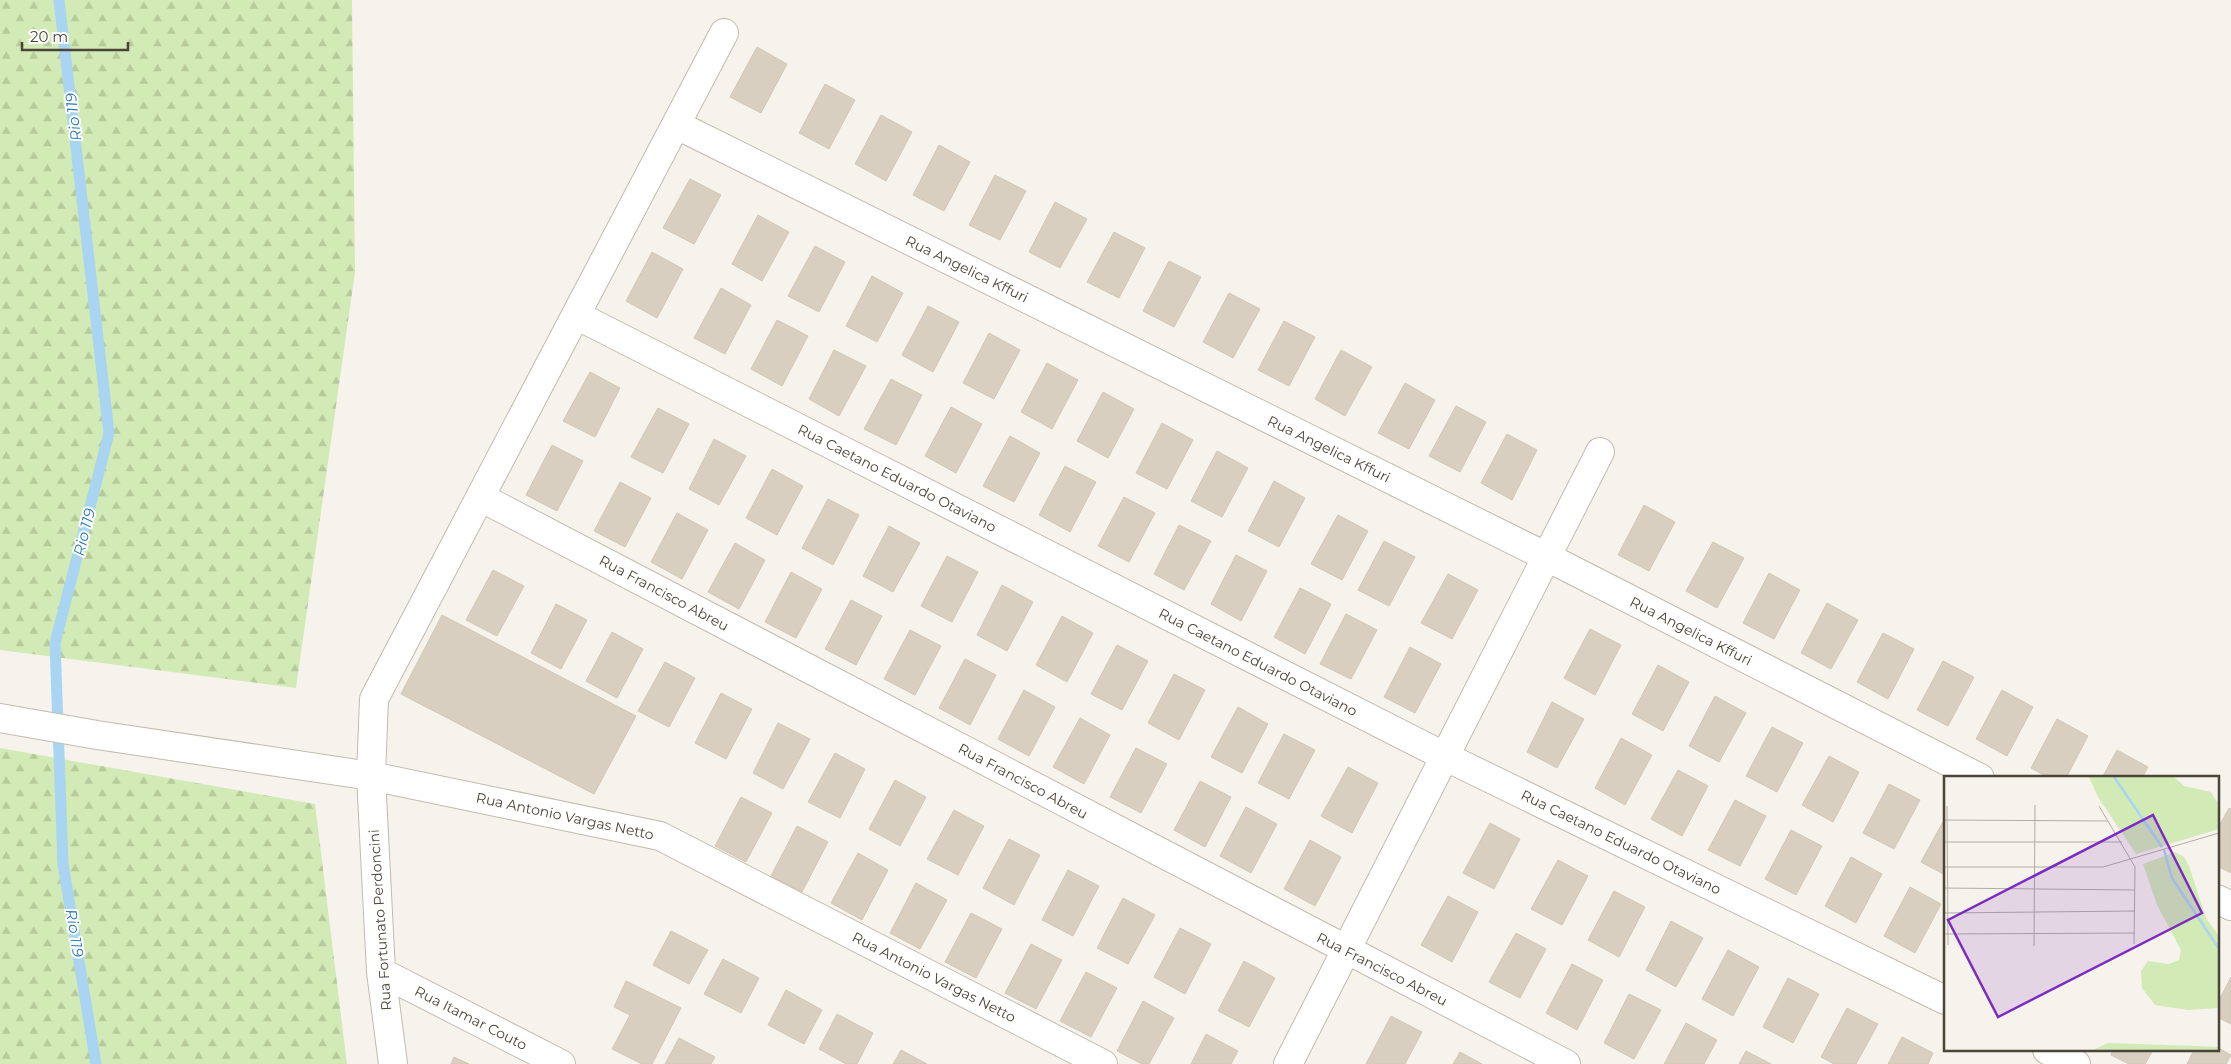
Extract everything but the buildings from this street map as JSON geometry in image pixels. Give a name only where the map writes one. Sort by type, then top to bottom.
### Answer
[{"type":"street","name":"Rua Fortunato Perdoncini","points":[[393,1064],[381,972],[371,776],[374,698],[724,34]]},
{"type":"street","name":"Rua Angelica Kffuri","points":[[677,125],[1547,557],[1976,776]]},
{"type":"street","name":"Rua Caetano Eduardo Otaviano","points":[[576,315],[1444,756],[1944,1000]]},
{"type":"street","points":[[1288,1064],[1600,452]]},
{"type":"street","name":"Rua Francisco Abreu","points":[[480,497],[1566,1064]]},
{"type":"street","name":"Rua Antonio Vargas Netto","points":[[12,720],[97,735],[371,776],[660,836],[1103,1064]]},
{"type":"street","points":[[2218,900],[2231,906]]},
{"type":"street","name":"Rua Itamar Couto","points":[[381,972],[561,1064]]},
{"type":"street","points":[[2052,1052],[2076,1064]]},
{"type":"green space","points":[[0,0],[352,0],[355,272],[296,688],[0,650]]},
{"type":"green space","points":[[0,748],[315,804],[347,1064],[0,1064]]},
{"type":"waterway","name":"Rio 119","points":[[59,0],[109,433],[55,643],[63,864],[96,1064]]}]
